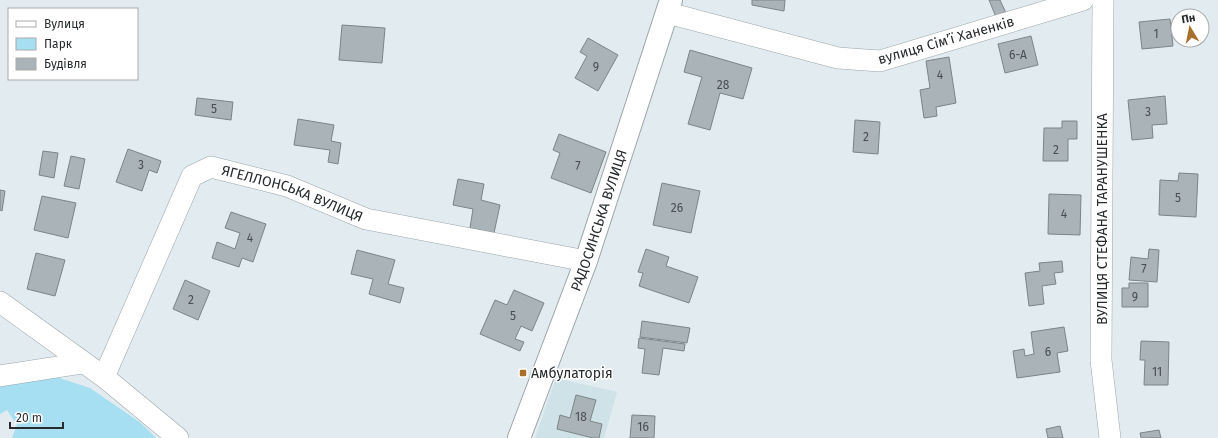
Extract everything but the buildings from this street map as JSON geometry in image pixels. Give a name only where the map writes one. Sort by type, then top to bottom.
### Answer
[{"type":"street","name":"вулиця Сімʼї Ханенків","points":[[669,6],[838,58],[880,61],[1083,0]]},
{"type":"street","name":"ВУЛИЦЯ СТЕФАНА ТАРАНУШЕНКА","points":[[1103,0],[1101,360],[1110,438]]},
{"type":"street","name":"РАДОСИНСЬКА ВУЛИЦЯ","points":[[519,438],[586,261],[669,6]]},
{"type":"street","name":"ЯГЕЛЛОНСЬКА ВУЛИЦЯ","points":[[104,377],[192,176],[210,167],[287,186],[366,220],[586,261]]},
{"type":"street","points":[[0,302],[104,377],[178,438]]},
{"type":"street","points":[[0,376],[83,363]]},
{"type":"shaded area","points":[[556,378],[617,392],[604,438],[535,438]]},
{"type":"green space","points":[[50,375],[90,388],[141,423],[156,438],[12,438],[17,425],[7,410],[0,414],[0,381]]},
{"type":"place","name":"Амбулаторія","points":[[523,373]]}]
